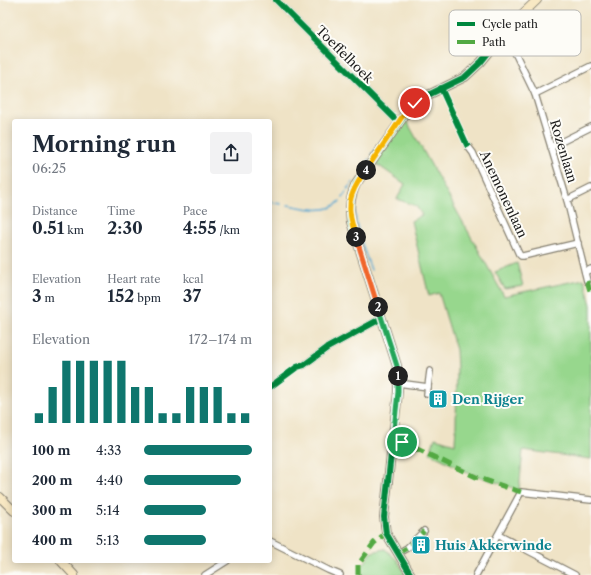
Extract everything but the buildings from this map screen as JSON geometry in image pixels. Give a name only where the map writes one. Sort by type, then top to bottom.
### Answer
[{"type":"street","name":"Toeffelhoek","points":[[276,0],[398,123]]},
{"type":"street","points":[[527,10],[537,0]]},
{"type":"street","points":[[411,575],[386,533],[384,517],[398,384],[397,366],[351,222],[350,202],[356,184],[409,108],[415,103],[465,76],[486,56]]},
{"type":"street","name":"Rozenlaan","points":[[517,56],[535,94],[567,200],[578,243],[588,270],[587,281]]},
{"type":"street","points":[[535,94],[591,66]]},
{"type":"street","points":[[551,147],[591,127]]},
{"type":"street","name":"Anemonenlaan","points":[[468,145],[521,256],[578,243]]},
{"type":"street","points":[[567,200],[591,188]]},
{"type":"street","points":[[304,364],[327,348],[382,318]]},
{"type":"street","points":[[427,394],[430,371]]},
{"type":"street","points":[[398,384],[428,387]]},
{"type":"street","points":[[393,439],[415,448]]},
{"type":"street","points":[[476,575],[520,492],[591,500]]},
{"type":"street","points":[[0,497],[12,509]]},
{"type":"street","points":[[398,553],[406,548],[424,531]]},
{"type":"street","points":[[498,535],[575,575]]},
{"type":"street","points":[[272,542],[340,575]]},
{"type":"street","points":[[63,563],[74,575]]},
{"type":"street","points":[[205,575],[224,563]]},
{"type":"green space","points":[[405,118],[504,296],[584,279],[591,305],[591,459],[523,450],[519,490],[469,473],[430,453],[435,438],[455,444],[456,350],[439,293],[429,296],[411,221],[422,215],[416,206],[397,199],[405,184],[375,163]]},
{"type":"green space","points":[[517,263],[523,286],[505,289],[495,272]]},
{"type":"green space","points":[[385,549],[397,560],[406,575],[362,575],[361,568],[372,552]]},
{"type":"waterway","points":[[372,154],[376,149]]},
{"type":"waterway","points":[[363,167],[369,159]]},
{"type":"waterway","points":[[348,189],[353,182]]},
{"type":"waterway","points":[[343,197],[346,192]]},
{"type":"waterway","points":[[288,205],[308,209],[323,209],[329,208],[340,201]]},
{"type":"waterway","points":[[272,202],[281,204]]},
{"type":"waterway","points":[[355,204],[356,220],[371,270]]},
{"type":"marked path","points":[[587,281],[591,294]]},
{"type":"marked path","points":[[415,448],[476,477],[521,492]]},
{"type":"marked path","points":[[398,553],[407,548],[424,531]]},
{"type":"marked path","points":[[358,575],[358,565],[374,543],[386,533]]},
{"type":"cycle path","points":[[276,0],[399,123]]},
{"type":"cycle path","points":[[411,575],[386,533],[384,517],[398,392],[397,366],[351,222],[351,198],[356,184],[409,109],[422,98],[465,77],[486,56]]},
{"type":"cycle path","points":[[441,88],[467,145]]},
{"type":"cycle path","points":[[272,386],[297,367],[304,365],[327,348],[382,318]]},
{"type":"place","name":"Den Rijger","points":[[438,399]]},
{"type":"place","name":"Huis Akkerwinde","points":[[421,545]]},
{"type":"route","points":[[402,442],[393,439],[398,392],[397,366],[351,222],[350,202],[356,184],[402,117],[415,103]]}]
